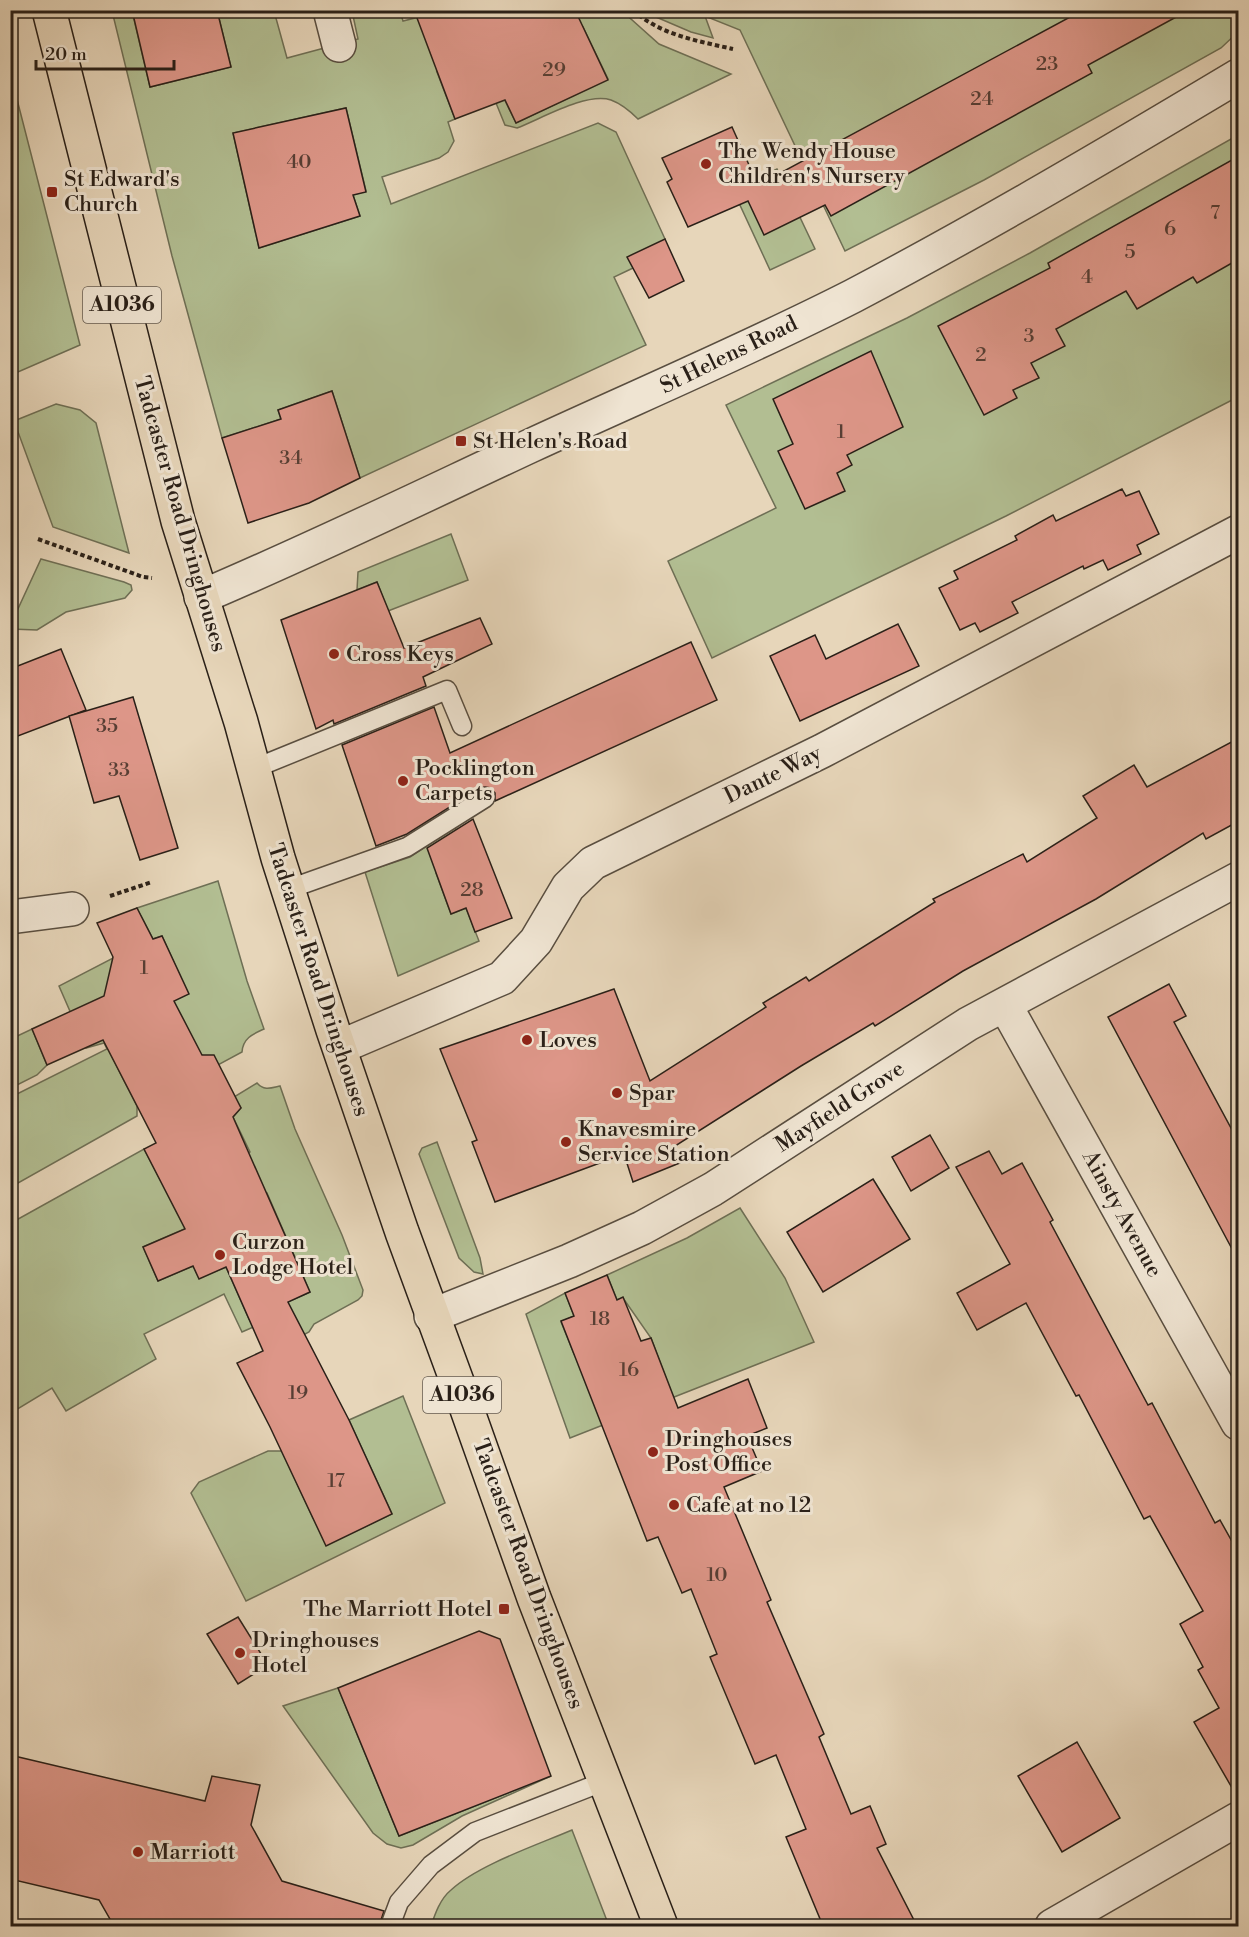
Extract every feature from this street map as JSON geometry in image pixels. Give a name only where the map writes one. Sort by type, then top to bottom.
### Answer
[{"type":"main road","name":"Tadcaster Road Dringhouses","points":[[48,10],[178,521],[241,722],[289,889],[372,1149],[534,1598],[661,1926]]},
{"type":"street","points":[[330,10],[339,45]]},
{"type":"street","name":"St Helens Road","points":[[199,591],[262,572],[657,390],[852,296],[1049,188],[1239,76]]},
{"type":"street","name":"Dante Way","points":[[340,1047],[502,978],[536,941],[568,887],[593,863],[822,751],[1239,531]]},
{"type":"street","name":"Mayfield Grove","points":[[431,1316],[569,1261],[713,1190],[968,1024],[1239,879]]},
{"type":"street","points":[[10,918],[72,909]]},
{"type":"street","name":"Ainsty Avenue","points":[[1005,1005],[1239,1423]]},
{"type":"street","points":[[1052,1926],[1239,1820]]},
{"type":"lane","points":[[253,769],[447,690],[462,726]]},
{"type":"lane","points":[[289,889],[407,847],[485,798]]},
{"type":"lane","points":[[390,1926],[399,1902],[431,1865],[475,1832],[605,1780]]},
{"type":"path","points":[[633,10],[644,20],[682,37],[733,49]]},
{"type":"path","points":[[38,539],[143,577],[199,591]]},
{"type":"green space","points":[[217,10],[274,11],[287,58],[358,39],[352,11],[400,11],[403,21],[443,11],[622,11],[659,44],[731,74],[638,119],[619,104],[601,99],[577,103],[517,128],[505,125],[496,103],[437,72],[455,119],[448,122],[454,141],[448,152],[439,158],[382,177],[391,204],[598,123],[616,132],[665,239],[633,268],[614,277],[646,345],[360,478],[332,391],[278,410],[281,419],[222,438],[172,256],[112,11],[132,11],[150,87],[231,67]],"holes":[[[583,27],[608,79],[516,123],[495,80]],[[346,108],[366,191],[353,195],[360,216],[259,248],[233,133]]]},
{"type":"green space","points":[[1238,10],[1238,32],[1221,48],[984,180],[845,251],[740,30],[705,16],[713,38],[691,32],[642,11]]},
{"type":"green space","points":[[10,72],[80,345],[11,375],[10,375]]},
{"type":"green space","points":[[1238,135],[1238,397],[1006,516],[712,658],[668,561],[776,508],[726,405],[907,318],[1030,253]]},
{"type":"green space","points":[[777,169],[815,249],[770,270],[733,190]]},
{"type":"green space","points":[[56,404],[80,410],[96,423],[129,553],[53,527],[14,421]]},
{"type":"green space","points":[[451,534],[468,580],[388,611],[377,582],[357,590],[358,572]]},
{"type":"green space","points":[[41,559],[124,582],[131,585],[132,590],[125,598],[66,612],[37,630],[11,629],[11,624]]},
{"type":"green space","points":[[455,827],[460,838],[436,873],[451,914],[466,908],[479,941],[398,976],[365,872],[410,857]]},
{"type":"green space","points":[[218,881],[247,981],[264,1029],[246,1040],[242,1052],[218,1065],[202,1055],[108,1049],[137,1106],[137,1116],[11,1187],[11,1097],[107,1049],[104,1043],[86,1048],[59,986],[113,958],[130,1021],[188,994],[162,936],[153,939],[137,908]]},
{"type":"green space","points":[[32,1029],[47,1065],[37,1075],[11,1088],[11,1039]]},
{"type":"green space","points":[[257,1083],[265,1088],[280,1086],[295,1129],[342,1235],[363,1290],[362,1296],[314,1324],[309,1332],[294,1340],[258,1325],[242,1332],[224,1294],[144,1334],[156,1359],[66,1411],[52,1388],[11,1413],[11,1223],[144,1149],[168,1194],[250,1152],[233,1117],[241,1108],[234,1097]],"holes":[[[267,1193],[310,1292],[249,1319],[226,1267],[199,1278],[193,1266],[158,1281],[143,1247]]]},
{"type":"green space","points":[[437,1142],[480,1258],[483,1274],[474,1272],[459,1258],[419,1154],[422,1148]]},
{"type":"green space","points":[[740,1208],[785,1278],[814,1342],[570,1438],[526,1314],[565,1293],[574,1316],[561,1322],[574,1354],[670,1389],[651,1338],[623,1298],[617,1300],[607,1275],[687,1238]]},
{"type":"green space","points":[[403,1396],[445,1503],[246,1601],[191,1493],[199,1482],[268,1451],[282,1451],[313,1518],[341,1538],[392,1514],[349,1420]]},
{"type":"green space","points":[[338,1688],[399,1836],[551,1776],[462,1816],[413,1845],[401,1848],[387,1844],[373,1833],[283,1706]]},
{"type":"green space","points":[[572,1830],[609,1926],[431,1926],[444,1898],[476,1872]]},
{"type":"building","points":[[132,10],[217,10],[231,67],[150,87]]},
{"type":"building","points":[[414,10],[575,10],[608,80],[516,123],[505,100],[455,119]]},
{"type":"building","points":[[1083,10],[1189,10],[1088,65],[1092,73],[831,216],[825,205],[764,235],[748,201],[688,227],[667,182],[672,179],[662,158],[732,127],[758,185]]},
{"type":"building","points":[[346,108],[366,192],[353,195],[360,216],[259,248],[233,133]]},
{"type":"building","points":[[1239,156],[1239,259],[1197,283],[1193,277],[1137,309],[1126,291],[1056,329],[1065,346],[1031,363],[1039,378],[1013,390],[1017,398],[984,415],[938,326],[1050,268],[1048,263]]},
{"type":"building","points":[[665,239],[684,281],[649,298],[627,257]]},
{"type":"building","points":[[871,351],[903,427],[847,455],[852,465],[837,473],[845,491],[805,509],[778,451],[793,444],[773,399]]},
{"type":"building","points":[[332,391],[360,478],[309,503],[248,523],[222,438],[281,419],[278,410]]},
{"type":"building","points":[[1122,489],[1126,496],[1139,491],[1159,534],[1137,545],[1141,554],[1108,570],[1103,560],[1084,569],[1083,566],[1012,602],[1018,613],[980,632],[975,623],[960,630],[939,588],[958,579],[954,571],[1017,540],[1015,536],[1053,515],[1056,521]]},
{"type":"building","name":"Cross Keys","points":[[377,582],[404,648],[480,618],[492,644],[423,677],[426,686],[334,724],[333,720],[316,729],[281,620]]},
{"type":"building","points":[[898,624],[919,666],[800,721],[770,656],[815,635],[826,659]]},
{"type":"building","points":[[691,642],[717,700],[495,801],[495,793],[491,788],[480,788],[407,834],[376,846],[342,745],[434,707],[450,753]]},
{"type":"building","points":[[61,649],[86,710],[10,739],[10,669]]},
{"type":"building","points":[[133,697],[178,848],[140,860],[119,796],[94,803],[69,716]]},
{"type":"building","points":[[1239,738],[1239,821],[1206,839],[1203,833],[1096,899],[963,971],[875,1026],[873,1023],[801,1066],[675,1146],[682,1162],[633,1182],[624,1154],[495,1202],[472,1142],[477,1140],[440,1049],[614,989],[650,1081],[766,1007],[763,1003],[806,977],[809,981],[935,902],[933,899],[1023,854],[1027,862],[1097,818],[1083,796],[1134,765],[1147,787]]},
{"type":"building","points":[[473,819],[512,918],[475,932],[466,908],[451,914],[427,848]]},
{"type":"building","points":[[137,908],[153,939],[162,936],[189,994],[174,1001],[202,1055],[214,1055],[241,1108],[233,1117],[310,1292],[288,1302],[349,1420],[392,1514],[326,1546],[237,1363],[263,1351],[226,1267],[199,1279],[193,1266],[158,1281],[143,1247],[185,1229],[144,1149],[156,1143],[103,1040],[47,1065],[32,1029],[104,996],[113,957],[97,923]]},
{"type":"building","points":[[1169,984],[1186,1016],[1174,1022],[1239,1143],[1239,1262],[1108,1017]]},
{"type":"building","points":[[930,1135],[949,1168],[911,1191],[892,1157]]},
{"type":"building","points":[[989,1151],[1002,1174],[1022,1163],[1053,1220],[1050,1222],[1148,1405],[1152,1403],[1215,1523],[1220,1520],[1239,1554],[1239,1800],[1194,1722],[1219,1708],[1198,1670],[1203,1667],[1180,1624],[1203,1611],[1150,1516],[1144,1519],[1079,1395],[1076,1396],[1026,1303],[977,1330],[957,1293],[1010,1264],[956,1167]]},
{"type":"building","points":[[873,1179],[910,1239],[823,1292],[787,1232]]},
{"type":"building","points":[[607,1275],[617,1300],[623,1297],[641,1341],[651,1338],[678,1408],[748,1379],[767,1428],[747,1436],[762,1471],[724,1487],[771,1600],[767,1602],[824,1734],[819,1737],[851,1814],[870,1806],[886,1844],[877,1848],[917,1926],[823,1926],[786,1837],[806,1829],[776,1755],[755,1764],[710,1657],[717,1654],[691,1589],[682,1593],[658,1537],[647,1541],[561,1321],[574,1316],[565,1293]]},
{"type":"building","name":"Dringhouses Hotel","points":[[238,1617],[268,1665],[238,1684],[207,1634]]},
{"type":"building","points":[[479,1631],[500,1639],[551,1776],[399,1836],[338,1688]]},
{"type":"building","points":[[1077,1742],[1120,1818],[1062,1852],[1018,1776]]},
{"type":"building","name":"Marriott","points":[[10,1755],[205,1801],[212,1776],[260,1785],[251,1825],[282,1881],[384,1911],[379,1926],[114,1926],[99,1900],[10,1879]]},
{"type":"place","name":"The Wendy House Children's Nursery","points":[[706,164]]},
{"type":"place","name":"St Edward's Church","points":[[52,192]]},
{"type":"place","name":"St Helen's Road","points":[[461,441]]},
{"type":"place","name":"Cross Keys","points":[[334,654]]},
{"type":"place","name":"Pocklington Carpets","points":[[403,781]]},
{"type":"place","name":"Loves","points":[[527,1040]]},
{"type":"place","name":"Spar","points":[[617,1093]]},
{"type":"place","name":"Knavesmire Service Station","points":[[566,1142]]},
{"type":"place","name":"Curzon Lodge Hotel","points":[[220,1255]]},
{"type":"place","name":"Dringhouses Post Office","points":[[653,1452]]},
{"type":"place","name":"Cafe at no 12","points":[[674,1505]]},
{"type":"place","name":"The Marriott Hotel","points":[[504,1609]]},
{"type":"place","name":"Dringhouses Hotel","points":[[240,1653]]},
{"type":"place","name":"Marriott","points":[[138,1852]]}]
